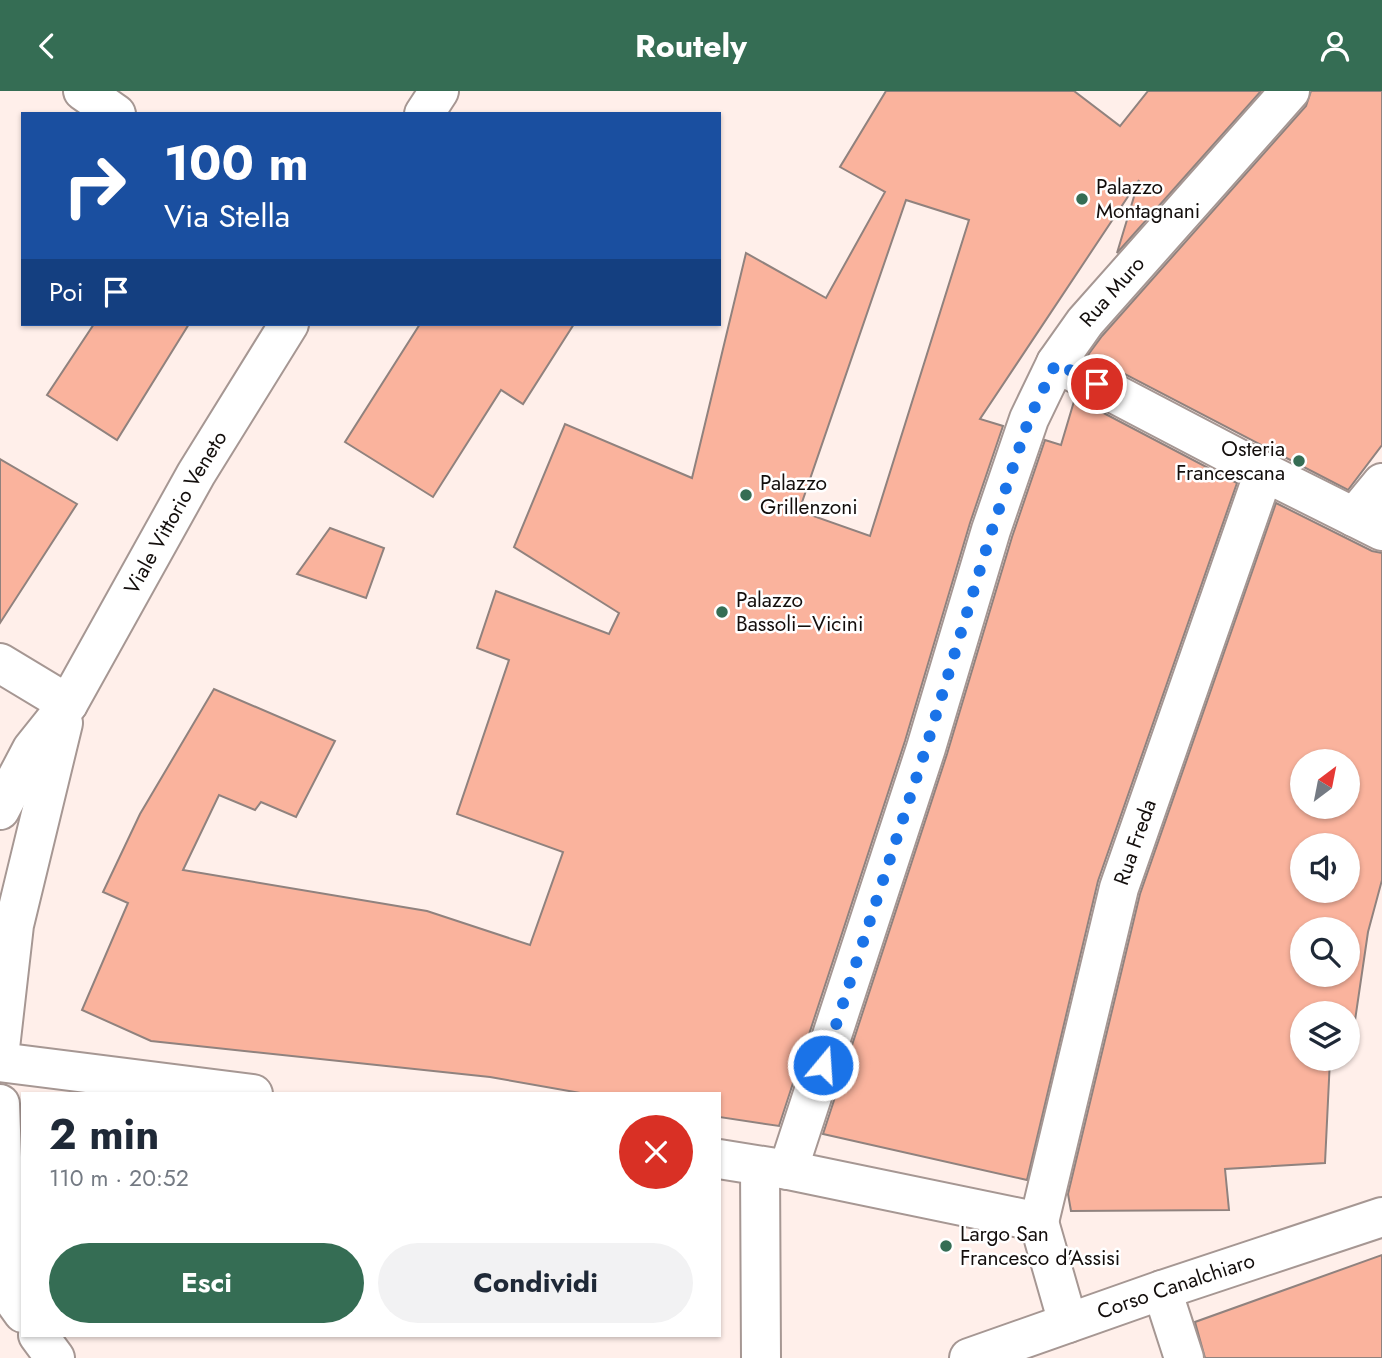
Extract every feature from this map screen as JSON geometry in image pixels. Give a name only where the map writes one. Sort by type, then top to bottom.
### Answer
[{"type":"street","points":[[83,91],[113,112]]},
{"type":"street","points":[[426,112],[439,91]]},
{"type":"street","name":"Rua Muro","points":[[774,1168],[926,748],[992,530],[1029,419],[1056,363],[1085,322],[1290,91]]},
{"type":"street","name":"Viale Vittorio Veneto","points":[[0,810],[32,749],[68,704],[196,474],[288,326]]},
{"type":"street","points":[[1056,363],[1368,524],[1382,483]]},
{"type":"street","name":"Rua Freda","points":[[1039,1222],[1119,888],[1264,472]]},
{"type":"street","points":[[0,663],[68,704]]},
{"type":"street","name":"Viale Vittorio Veneto","points":[[0,1048],[14,925],[68,704]]},
{"type":"street","points":[[0,1062],[237,1092]]},
{"type":"street","points":[[0,1104],[10,1295]]},
{"type":"street","points":[[721,1159],[1039,1222],[1068,1323]]},
{"type":"street","points":[[761,1358],[774,1168]]},
{"type":"street","name":"Corso Canalchiaro","points":[[969,1358],[1382,1217]]},
{"type":"street","points":[[1162,1290],[1184,1358]]},
{"type":"street","points":[[39,1337],[55,1358]]},
{"type":"building","points":[[886,91],[1074,91],[1120,126],[1148,91],[1261,91],[1117,253],[1139,180],[980,419],[1003,426],[970,523],[905,741],[779,1126],[721,1117],[721,1092],[575,1092],[490,1077],[151,1041],[82,1010],[128,903],[103,892],[140,814],[214,689],[335,741],[296,817],[261,802],[255,810],[219,795],[183,870],[427,911],[530,945],[563,852],[457,814],[509,660],[477,648],[496,591],[609,634],[619,613],[514,547],[565,424],[692,478],[746,253],[826,298],[885,192],[840,167]],"holes":[[[906,200],[969,220],[870,536],[799,511]]]},
{"type":"building","points":[[1311,91],[1382,91],[1382,445],[1348,490],[1088,355],[1306,106]]},
{"type":"building","points":[[93,326],[188,326],[117,440],[47,395]]},
{"type":"building","points":[[419,326],[573,326],[523,404],[501,390],[433,497],[345,442]]},
{"type":"building","points":[[1075,398],[1237,483],[1098,881],[1027,1180],[823,1134],[947,754],[1012,537],[1045,440],[1061,445]]},
{"type":"building","points":[[0,459],[77,504],[0,623]]},
{"type":"building","points":[[1276,503],[1372,551],[1382,553],[1382,880],[1368,932],[1360,986],[1360,917],[1290,917],[1290,987],[1360,987],[1358,1001],[1290,1001],[1290,1071],[1329,1071],[1325,1163],[1225,1169],[1229,1210],[1071,1211],[1068,1194],[1140,894]]},
{"type":"building","points":[[330,528],[384,548],[366,598],[297,574]]},
{"type":"building","points":[[1382,1255],[1382,1358],[1205,1358],[1195,1322]]},
{"type":"place","name":"Palazzo Montagnani","points":[[1082,199]]},
{"type":"place","name":"Osteria Francescana","points":[[1299,461]]},
{"type":"place","name":"Palazzo Grillenzoni","points":[[746,495]]},
{"type":"place","name":"Palazzo Bassoli–Vicini","points":[[722,612]]},
{"type":"place","name":"Largo San Francesco d’Assisi","points":[[946,1246]]},
{"type":"route","points":[[823,1065],[1029,419],[1056,363],[1097,384]]}]
